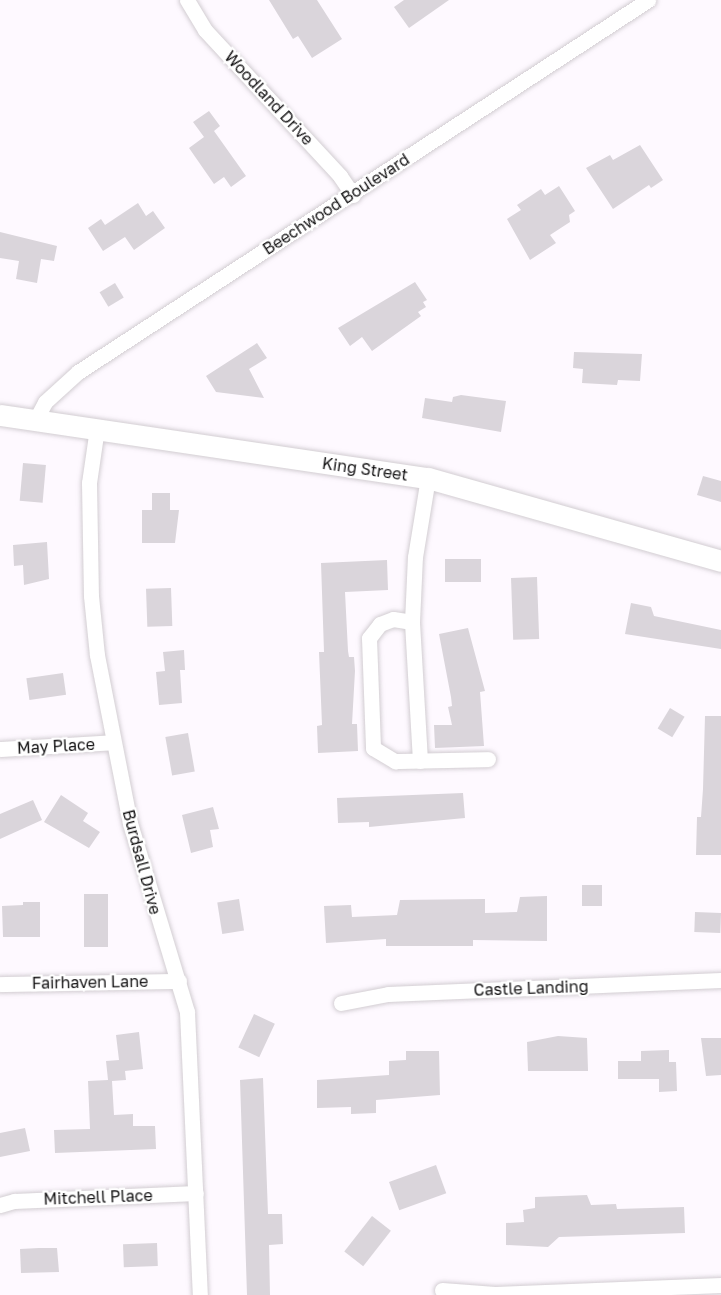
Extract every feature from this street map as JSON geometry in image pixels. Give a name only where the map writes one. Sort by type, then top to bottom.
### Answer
[{"type":"main road","name":"King Street","points":[[0,415],[428,478],[721,561]]},
{"type":"street","name":"Woodland Drive","points":[[187,0],[205,30],[340,176],[353,195]]},
{"type":"street","name":"Beechwood Boulevard","points":[[35,421],[45,402],[78,372],[353,195],[648,0]]},
{"type":"street","name":"Burdsall Drive","points":[[97,428],[89,483],[91,596],[113,742],[148,888],[179,981],[189,1043],[200,1295]]},
{"type":"street","points":[[420,761],[412,622],[415,557],[428,478]]},
{"type":"street","points":[[412,622],[393,619],[380,624],[369,638],[370,723],[373,748],[384,758],[420,761],[488,759]]},
{"type":"street","name":"May Place","points":[[0,749],[113,742]]},
{"type":"street","name":"Castle Landing","points":[[341,1004],[388,994],[721,980]]},
{"type":"street","name":"Fairhaven Lane","points":[[0,984],[179,981]]},
{"type":"street","name":"Mitchell Place","points":[[0,1205],[14,1201],[196,1193]]},
{"type":"street","points":[[442,1290],[495,1294],[721,1285]]},
{"type":"building","points":[[269,0],[317,0],[342,39],[312,58],[298,36],[293,39]]},
{"type":"building","points":[[404,0],[449,0],[409,28],[394,7]]},
{"type":"building","points":[[209,111],[220,126],[214,131],[246,176],[231,187],[224,177],[214,184],[189,148],[204,137],[193,122]]},
{"type":"building","points":[[640,145],[663,180],[651,188],[649,185],[613,209],[586,168],[610,155],[613,160]]},
{"type":"building","points":[[559,186],[575,211],[569,215],[570,222],[550,235],[556,243],[530,260],[507,219],[521,210],[517,205],[541,189],[545,195]]},
{"type":"building","points":[[138,203],[146,216],[153,211],[165,228],[134,250],[125,237],[103,251],[88,228],[101,219],[105,225]]},
{"type":"building","points":[[0,232],[57,246],[54,261],[41,259],[37,283],[16,279],[19,261],[0,258]]},
{"type":"building","points":[[415,282],[427,300],[423,302],[426,307],[418,312],[421,316],[372,351],[362,337],[350,346],[338,328]]},
{"type":"building","points":[[115,283],[124,298],[108,307],[100,292]]},
{"type":"building","points":[[257,343],[267,358],[249,369],[264,398],[216,392],[206,376]]},
{"type":"building","points":[[574,352],[642,354],[640,381],[618,380],[617,385],[582,383],[583,369],[573,368]]},
{"type":"building","points":[[461,395],[506,401],[501,432],[422,418],[425,398],[452,402],[453,397]]},
{"type":"building","points":[[23,463],[46,465],[43,503],[20,501]]},
{"type":"building","points":[[703,476],[721,481],[721,502],[697,495]]},
{"type":"building","points":[[152,493],[170,493],[170,510],[179,510],[175,543],[142,543],[142,510],[152,510]]},
{"type":"building","points":[[47,542],[49,579],[24,585],[23,565],[14,566],[13,545]]},
{"type":"building","points":[[445,559],[481,559],[481,582],[445,582]]},
{"type":"building","points":[[387,560],[388,590],[345,592],[348,651],[349,657],[354,657],[355,671],[352,724],[357,724],[358,751],[318,753],[317,726],[322,725],[319,652],[324,652],[321,563]]},
{"type":"building","points":[[537,577],[539,639],[513,640],[511,578]]},
{"type":"building","points":[[171,588],[172,626],[147,627],[146,589]]},
{"type":"building","points":[[631,603],[651,607],[654,616],[721,630],[721,649],[625,634]]},
{"type":"building","points":[[468,628],[485,691],[480,692],[484,746],[435,748],[434,725],[452,725],[448,707],[452,706],[451,697],[439,634]]},
{"type":"building","points":[[184,650],[185,670],[180,670],[182,703],[159,705],[156,672],[165,671],[163,652]]},
{"type":"building","points":[[63,673],[66,695],[29,700],[26,678]]},
{"type":"building","points":[[670,708],[685,717],[672,737],[658,729]]},
{"type":"building","points":[[705,716],[721,716],[721,855],[696,855],[697,817],[701,817],[703,789]]},
{"type":"building","points":[[188,733],[195,771],[172,775],[165,737]]},
{"type":"building","points":[[463,793],[465,818],[369,827],[369,822],[338,823],[337,798]]},
{"type":"building","points":[[61,795],[88,813],[83,821],[100,832],[89,848],[44,822]]},
{"type":"building","points":[[33,800],[42,820],[0,839],[0,814]]},
{"type":"building","points":[[213,807],[219,829],[210,830],[213,847],[191,853],[182,815]]},
{"type":"building","points":[[582,885],[602,885],[602,906],[582,906]]},
{"type":"building","points":[[84,894],[108,894],[108,947],[84,947]]},
{"type":"building","points":[[547,896],[547,941],[473,940],[473,946],[386,946],[386,939],[326,943],[324,906],[351,905],[352,917],[397,915],[400,900],[485,899],[485,913],[517,912],[520,897]]},
{"type":"building","points":[[239,899],[244,931],[222,934],[217,902]]},
{"type":"building","points":[[23,902],[40,902],[40,937],[3,937],[2,906],[23,905]]},
{"type":"building","points":[[695,912],[721,913],[720,933],[694,932]]},
{"type":"building","points":[[254,1014],[275,1024],[259,1057],[238,1048]]},
{"type":"building","points":[[139,1032],[143,1069],[125,1071],[126,1080],[112,1081],[114,1115],[133,1114],[133,1126],[155,1126],[156,1149],[55,1153],[54,1130],[90,1129],[88,1081],[108,1080],[106,1061],[119,1060],[116,1035]]},
{"type":"building","points":[[558,1036],[587,1038],[588,1071],[528,1071],[527,1042]]},
{"type":"building","points":[[701,1038],[721,1038],[721,1075],[706,1076]]},
{"type":"building","points":[[669,1050],[669,1062],[676,1062],[677,1091],[659,1092],[659,1079],[618,1079],[618,1061],[641,1061],[641,1051]]},
{"type":"building","points":[[406,1051],[439,1051],[440,1095],[376,1100],[376,1113],[351,1114],[351,1107],[317,1108],[317,1080],[389,1075],[389,1061],[406,1060]]},
{"type":"building","points":[[263,1078],[268,1214],[282,1214],[283,1244],[269,1245],[270,1295],[247,1295],[240,1080]]},
{"type":"building","points":[[25,1128],[30,1151],[0,1157],[0,1133]]},
{"type":"building","points":[[436,1165],[446,1193],[399,1210],[389,1182]]},
{"type":"building","points":[[587,1195],[591,1205],[616,1204],[617,1209],[684,1207],[685,1233],[559,1237],[548,1247],[506,1245],[506,1223],[524,1222],[523,1210],[535,1208],[535,1197]]},
{"type":"building","points":[[372,1216],[391,1231],[363,1266],[344,1251]]},
{"type":"building","points":[[157,1243],[158,1266],[124,1267],[123,1244]]},
{"type":"building","points":[[57,1248],[59,1272],[21,1273],[20,1249]]}]
